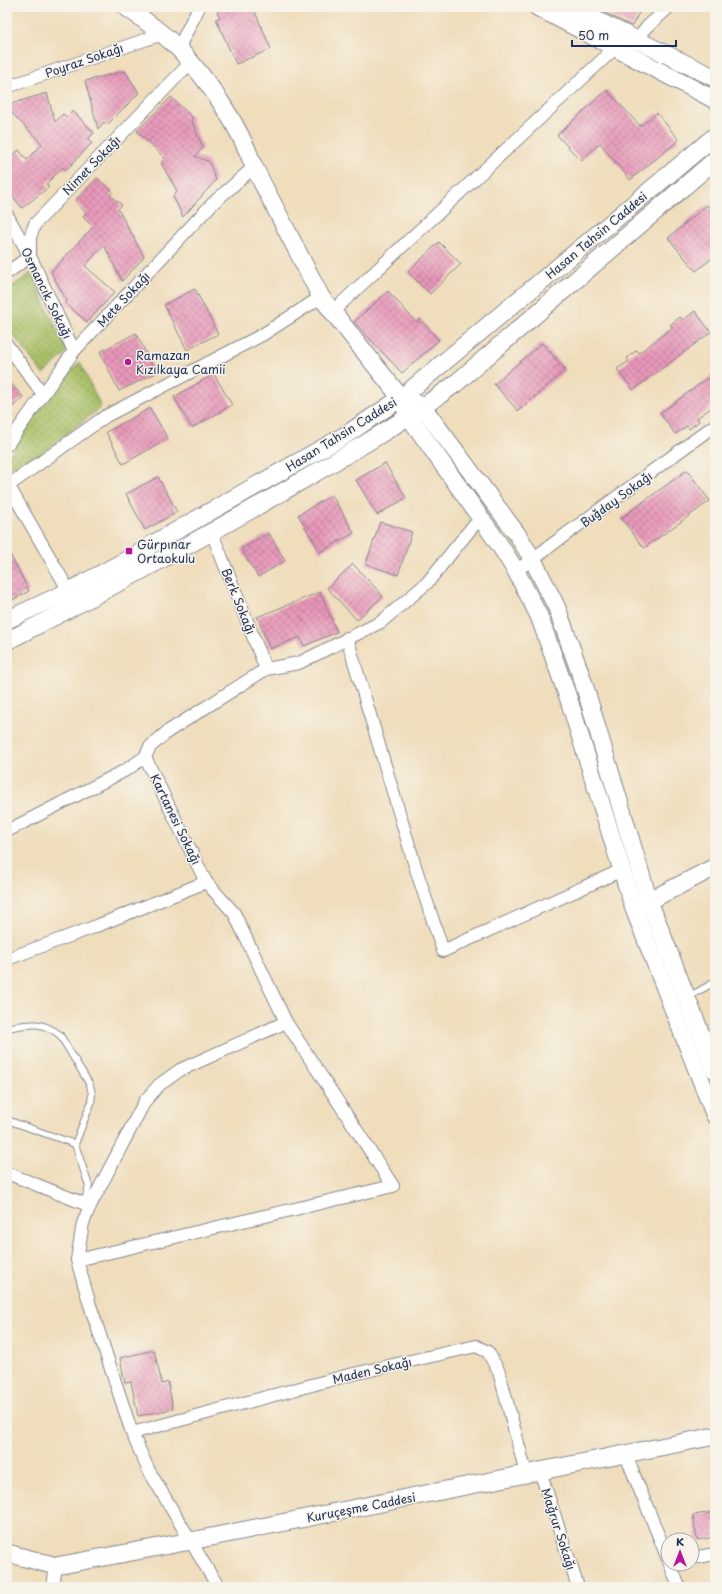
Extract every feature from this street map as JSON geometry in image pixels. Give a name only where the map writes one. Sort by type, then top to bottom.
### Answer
[{"type":"main road","points":[[126,7],[178,48],[191,62],[217,97],[248,150],[254,167],[321,297],[401,398],[415,411],[517,534],[533,560],[557,608],[583,681],[642,905],[714,1107]]},
{"type":"main road","points":[[537,7],[715,100]]},
{"type":"main road","points":[[569,7],[715,78]]},
{"type":"main road","name":"Hasan Tahsin Caddesi","points":[[7,620],[69,591],[143,550],[151,544],[344,436],[401,398],[715,136]]},
{"type":"main road","name":"Hasan Tahsin Caddesi","points":[[7,641],[212,533],[353,451],[455,384],[715,160]]},
{"type":"main road","points":[[415,411],[516,571],[539,616],[566,693],[622,870],[642,905],[687,998],[715,1070]]},
{"type":"main road","points":[[642,905],[715,867]]},
{"type":"main road","name":"Kuruçeşme Caddesi","points":[[7,1553],[56,1566],[191,1541],[715,1436]]},
{"type":"street","points":[[178,48],[199,7]]},
{"type":"street","points":[[638,40],[647,27],[669,7]]},
{"type":"street","name":"Poyraz Sokağı","points":[[7,87],[162,34]]},
{"type":"street","points":[[332,312],[615,48]]},
{"type":"street","name":"Nimet Sokağı","points":[[30,256],[30,237],[35,224],[191,62]]},
{"type":"street","name":"Mete Sokağı","points":[[7,445],[74,351],[212,204],[254,167]]},
{"type":"street","name":"Osmancık Sokağı","points":[[7,215],[30,256],[74,351]]},
{"type":"street","points":[[7,273],[30,256]]},
{"type":"street","points":[[69,591],[8,484],[106,416],[262,335],[321,297]]},
{"type":"street","points":[[7,345],[43,394]]},
{"type":"street","name":"Buğday Sokağı","points":[[516,571],[715,425]]},
{"type":"street","points":[[7,831],[126,770],[145,757],[150,747],[167,732],[266,669],[299,663],[381,622],[427,583],[473,526]]},
{"type":"street","name":"Berk Sokağı","points":[[212,533],[266,669]]},
{"type":"street","points":[[347,638],[416,869],[443,951],[622,870]]},
{"type":"street","name":"Kartanesi Sokağı","points":[[77,1260],[393,1186],[286,1022],[234,913],[206,882],[145,757]]},
{"type":"street","points":[[7,959],[94,927],[206,882]]},
{"type":"street","points":[[220,1587],[212,1577],[148,1469],[132,1433],[90,1306],[77,1260],[87,1205],[145,1101],[159,1085],[180,1070],[286,1022]]},
{"type":"street","points":[[7,1173],[87,1205]]},
{"type":"street","name":"Maden Sokağı","points":[[132,1433],[348,1375],[476,1346],[488,1352],[499,1372],[533,1472]]},
{"type":"street","points":[[625,1453],[660,1539]]},
{"type":"street","name":"Mağrur Sokağı","points":[[533,1472],[578,1587]]},
{"type":"street","points":[[700,1557],[715,1554]]},
{"type":"street","points":[[53,1587],[56,1566]]},
{"type":"street","points":[[673,1572],[679,1587]]},
{"type":"lane","points":[[687,998],[715,982]]},
{"type":"lane","points":[[7,1028],[36,1023],[43,1024],[53,1030],[60,1035],[90,1085],[92,1094],[91,1103],[75,1144],[89,1186],[87,1205]]},
{"type":"lane","points":[[7,1120],[75,1144]]},
{"type":"green space","points":[[31,273],[67,352],[43,374],[7,327],[7,290]]},
{"type":"green space","points":[[80,362],[101,407],[23,468],[7,466],[7,459],[47,398]]},
{"type":"building","points":[[221,7],[253,7],[271,49],[236,64],[216,19],[220,17],[217,12],[221,10]]},
{"type":"building","points":[[592,7],[642,7],[632,26]]},
{"type":"building","points":[[125,71],[139,93],[107,125],[104,122],[98,129],[85,81]]},
{"type":"building","points":[[607,90],[640,126],[657,113],[679,140],[630,180],[600,143],[581,161],[557,135]]},
{"type":"building","points":[[47,93],[55,122],[63,114],[67,117],[73,111],[94,133],[88,139],[92,143],[66,170],[63,167],[46,184],[49,187],[22,208],[7,189],[7,160],[19,150],[27,160],[42,144],[7,108],[7,105]]},
{"type":"building","points":[[171,97],[193,118],[191,120],[203,148],[195,156],[209,162],[216,180],[183,217],[173,196],[177,191],[161,163],[165,158],[137,131]]},
{"type":"building","points":[[97,178],[113,192],[110,195],[122,205],[118,209],[144,257],[122,281],[104,245],[85,266],[115,292],[87,322],[65,303],[67,301],[51,272],[93,227],[83,217],[86,213],[75,201]]},
{"type":"building","points":[[707,205],[715,214],[715,256],[696,271],[668,238]]},
{"type":"building","points":[[439,242],[461,264],[430,294],[408,272]]},
{"type":"building","points":[[195,289],[218,334],[187,350],[164,305]]},
{"type":"building","points":[[388,291],[416,322],[420,319],[439,340],[402,373],[354,322]]},
{"type":"building","points":[[695,311],[711,332],[633,390],[617,369],[629,361],[627,358],[637,350],[639,353],[673,327],[670,325],[680,317],[683,320]]},
{"type":"building","name":"Ramazan Kızılkaya Camii","points":[[136,333],[156,373],[119,391],[100,352]]},
{"type":"building","points":[[542,343],[566,370],[518,411],[494,384]]},
{"type":"building","points":[[715,373],[715,405],[697,418],[699,421],[689,429],[687,426],[675,434],[660,413]]},
{"type":"building","points":[[214,374],[232,405],[192,428],[174,397]]},
{"type":"building","points":[[7,379],[23,397],[7,412]]},
{"type":"building","points":[[150,408],[168,439],[123,464],[106,432]]},
{"type":"building","points":[[385,463],[406,498],[377,515],[356,480]]},
{"type":"building","points":[[687,470],[710,501],[644,548],[621,518]]},
{"type":"building","points":[[158,477],[177,512],[145,530],[126,494]]},
{"type":"building","points":[[332,495],[354,533],[320,552],[298,515]]},
{"type":"building","points":[[380,522],[412,532],[398,575],[366,564]]},
{"type":"building","points":[[269,533],[285,561],[258,577],[241,549]]},
{"type":"building","points":[[7,548],[29,591],[7,603]]},
{"type":"building","points":[[353,564],[383,596],[357,620],[327,588]]},
{"type":"building","points":[[320,592],[337,632],[304,646],[300,637],[270,649],[257,617]]},
{"type":"building","points":[[154,1350],[162,1384],[168,1382],[173,1409],[138,1416],[131,1382],[125,1383],[120,1358]]},
{"type":"building","points":[[715,1512],[715,1537],[700,1540],[700,1532],[696,1532],[693,1515]]},
{"type":"place","name":"Ramazan Kızılkaya Camii","points":[[128,362]]},
{"type":"place","name":"Gürpınar Ortaokulu","points":[[129,551]]}]
